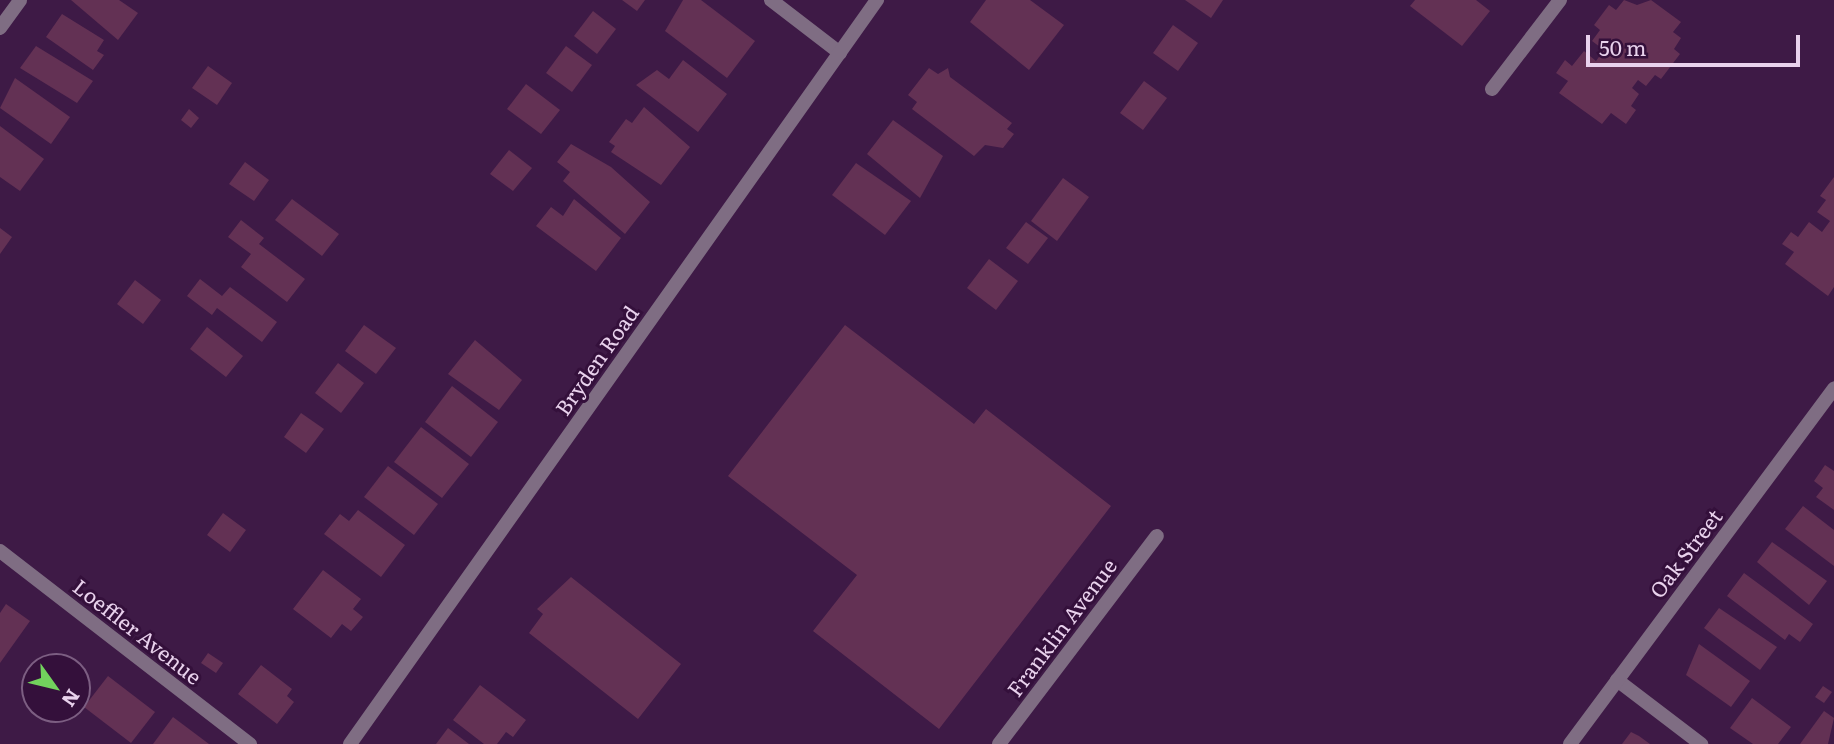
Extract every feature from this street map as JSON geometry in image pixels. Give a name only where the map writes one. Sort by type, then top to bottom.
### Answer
[{"type":"street","points":[[0,28],[20,0]]},
{"type":"street","points":[[771,0],[840,53]]},
{"type":"street","name":"Bryden Road","points":[[350,744],[877,0]]},
{"type":"street","points":[[1492,89],[1560,0]]},
{"type":"street","name":"Oak Street","points":[[1570,744],[1834,388]]},
{"type":"street","name":"Franklin Avenue","points":[[999,744],[1157,536]]},
{"type":"street","name":"Loeffler Avenue","points":[[0,551],[250,744]]},
{"type":"street","points":[[1617,680],[1701,744]]},
{"type":"building","points":[[71,0],[119,0],[138,13],[118,40]]},
{"type":"building","points":[[622,0],[645,0],[637,11]]},
{"type":"building","points":[[683,0],[701,0],[755,41],[727,78],[665,31]]},
{"type":"building","points":[[986,0],[1030,0],[1064,25],[1029,70],[970,22]]},
{"type":"building","points":[[1185,0],[1223,0],[1211,18]]},
{"type":"building","points":[[1415,0],[1476,0],[1490,11],[1462,46],[1410,6]]},
{"type":"building","points":[[1624,0],[1637,5],[1651,0],[1681,22],[1673,32],[1681,38],[1674,49],[1680,54],[1661,79],[1655,75],[1646,86],[1638,80],[1632,88],[1639,94],[1631,106],[1636,110],[1626,124],[1611,113],[1602,124],[1559,93],[1568,81],[1556,73],[1565,60],[1572,66],[1584,51],[1596,61],[1604,50],[1592,41],[1600,30],[1594,25],[1609,5],[1616,10]]},
{"type":"building","points":[[593,11],[616,29],[597,54],[574,36]]},
{"type":"building","points":[[62,14],[104,40],[97,51],[104,55],[93,70],[46,37]]},
{"type":"building","points":[[1173,25],[1198,43],[1178,71],[1153,53]]},
{"type":"building","points":[[36,46],[93,81],[77,103],[20,68]]},
{"type":"building","points":[[566,46],[592,65],[572,92],[546,73]]},
{"type":"building","points":[[683,60],[727,94],[698,132],[636,85],[657,70],[669,79]]},
{"type":"building","points":[[208,66],[232,83],[217,105],[192,88]]},
{"type":"building","points":[[929,68],[938,74],[948,68],[950,77],[1012,123],[1007,129],[1014,134],[1003,148],[985,145],[974,156],[912,109],[917,102],[908,95]]},
{"type":"building","points":[[15,78],[70,117],[51,144],[0,108]]},
{"type":"building","points":[[1144,81],[1167,98],[1143,130],[1120,113]]},
{"type":"building","points":[[526,84],[560,110],[541,134],[507,109]]},
{"type":"building","points":[[644,107],[690,147],[661,185],[611,152],[615,146],[609,142],[626,119],[632,123]]},
{"type":"building","points":[[189,109],[199,118],[191,128],[181,120]]},
{"type":"building","points":[[893,120],[943,156],[920,198],[867,154]]},
{"type":"building","points":[[0,126],[44,159],[20,191],[0,177]]},
{"type":"building","points":[[571,144],[611,167],[650,202],[625,234],[563,181],[570,172],[557,162]]},
{"type":"building","points":[[509,150],[532,168],[513,191],[490,174]]},
{"type":"building","points":[[245,162],[269,180],[254,201],[229,184]]},
{"type":"building","points":[[856,163],[911,201],[885,235],[832,195]]},
{"type":"building","points":[[1834,177],[1834,287],[1828,296],[1785,264],[1794,252],[1782,244],[1791,232],[1798,237],[1809,222],[1822,232],[1830,221],[1817,212],[1826,200],[1820,196]]},
{"type":"building","points":[[1063,178],[1089,197],[1057,241],[1031,221]]},
{"type":"building","points":[[292,199],[339,234],[322,256],[275,220]]},
{"type":"building","points":[[574,199],[621,238],[596,271],[536,226],[551,207],[563,216]]},
{"type":"building","points":[[241,220],[264,238],[259,244],[305,279],[287,302],[241,267],[251,254],[228,237]]},
{"type":"building","points":[[1026,222],[1048,238],[1028,264],[1006,248]]},
{"type":"building","points":[[0,228],[12,237],[0,254]]},
{"type":"building","points":[[989,259],[1018,281],[996,310],[967,288]]},
{"type":"building","points":[[200,279],[222,296],[230,287],[277,322],[262,342],[217,308],[212,315],[187,296]]},
{"type":"building","points":[[135,280],[161,300],[143,324],[117,304]]},
{"type":"building","points":[[364,325],[396,348],[376,374],[345,351]]},
{"type":"building","points":[[845,325],[974,424],[986,409],[1111,506],[939,729],[813,631],[857,575],[728,476]]},
{"type":"building","points":[[207,327],[243,356],[226,377],[190,349]]},
{"type":"building","points":[[475,340],[522,380],[499,410],[448,374]]},
{"type":"building","points":[[338,363],[364,383],[341,413],[315,393]]},
{"type":"building","points":[[452,386],[498,422],[471,457],[425,422]]},
{"type":"building","points":[[301,413],[324,429],[306,453],[284,437]]},
{"type":"building","points":[[421,427],[469,464],[442,498],[394,462]]},
{"type":"building","points":[[1825,465],[1834,471],[1834,510],[1816,497],[1823,488],[1814,481]]},
{"type":"building","points":[[388,466],[438,504],[414,535],[364,497]]},
{"type":"building","points":[[1803,506],[1834,530],[1834,566],[1785,529]]},
{"type":"building","points":[[358,510],[405,545],[381,577],[324,534],[340,514],[349,521]]},
{"type":"building","points":[[223,513],[246,530],[230,552],[207,535]]},
{"type":"building","points":[[1772,542],[1827,581],[1809,605],[1757,562]]},
{"type":"building","points":[[323,570],[361,599],[353,609],[363,617],[351,631],[342,624],[331,638],[293,609]]},
{"type":"building","points":[[1744,573],[1813,624],[1800,642],[1789,634],[1785,640],[1727,596]]},
{"type":"building","points":[[571,577],[681,664],[638,719],[529,633],[543,614],[537,609]]},
{"type":"building","points":[[6,604],[30,621],[0,663],[0,613]]},
{"type":"building","points":[[1719,608],[1777,647],[1760,670],[1704,628]]},
{"type":"building","points":[[1699,644],[1750,681],[1731,707],[1686,675]]},
{"type":"building","points":[[208,653],[223,663],[216,673],[201,663]]},
{"type":"building","points":[[261,665],[292,689],[287,696],[294,702],[277,724],[238,694]]},
{"type":"building","points":[[108,676],[155,712],[131,743],[91,712],[91,698]]},
{"type":"building","points":[[480,685],[526,720],[513,737],[506,732],[497,744],[484,744],[453,720]]},
{"type":"building","points":[[1823,686],[1832,692],[1824,703],[1815,697]]},
{"type":"building","points":[[1752,698],[1791,727],[1778,744],[1753,744],[1730,728]]},
{"type":"building","points":[[1824,711],[1834,718],[1828,744],[1800,744]]},
{"type":"building","points":[[173,717],[209,744],[153,744]]},
{"type":"building","points":[[448,728],[469,744],[436,744]]},
{"type":"building","points":[[1631,732],[1639,736],[1650,744],[1622,744]]}]
